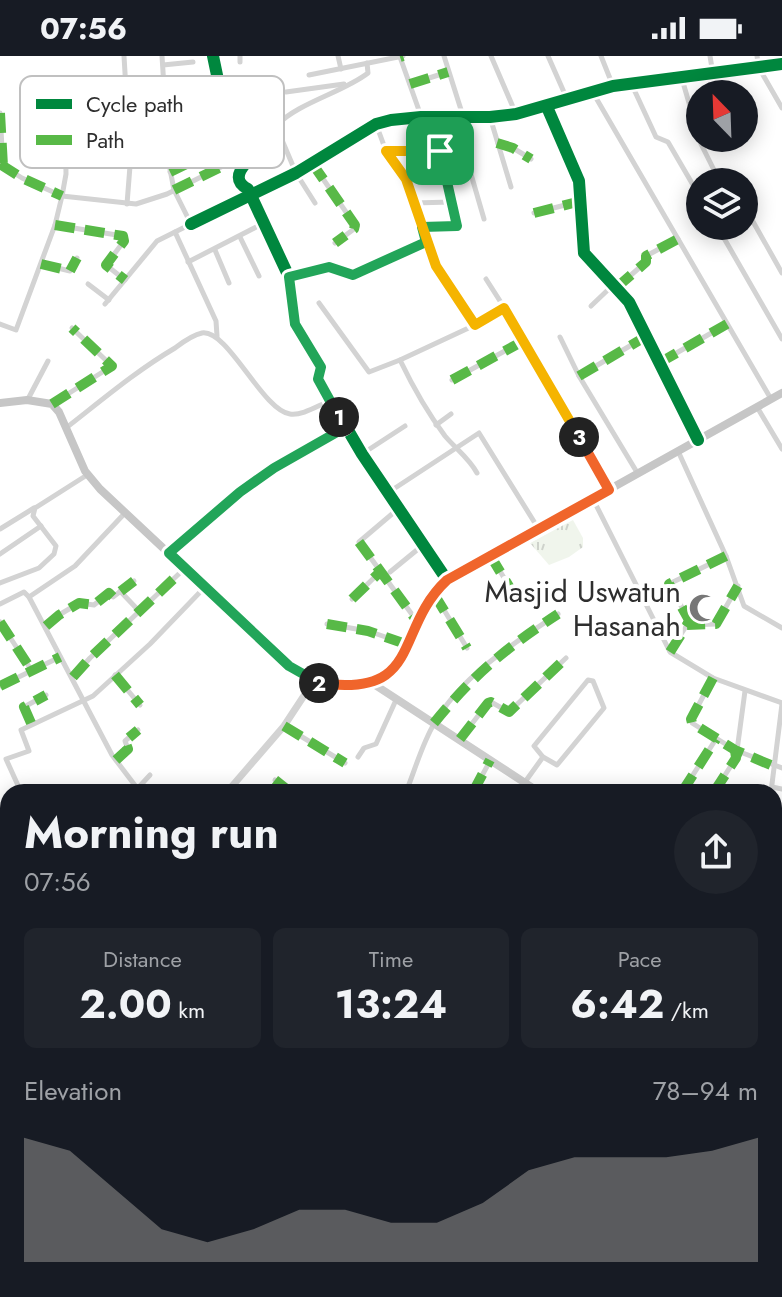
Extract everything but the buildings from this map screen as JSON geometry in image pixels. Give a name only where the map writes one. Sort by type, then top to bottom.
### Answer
[{"type":"main road","points":[[372,683],[397,665],[434,594],[447,580],[782,393]]},
{"type":"main road","points":[[0,403],[27,400],[52,404],[59,412],[87,475],[289,666],[313,682],[372,683],[528,784]]},
{"type":"street","points":[[124,56],[125,76]]},
{"type":"street","points":[[162,56],[164,76]]},
{"type":"street","points":[[213,56],[217,76]]},
{"type":"street","points":[[338,56],[341,69]]},
{"type":"street","points":[[309,75],[402,56],[423,117],[426,151]]},
{"type":"street","points":[[444,56],[463,116]]},
{"type":"street","points":[[491,56],[516,114]]},
{"type":"street","points":[[548,56],[567,99]]},
{"type":"street","points":[[601,56],[613,86]]},
{"type":"street","points":[[710,56],[712,80]]},
{"type":"street","points":[[757,56],[759,68],[782,108]]},
{"type":"street","points":[[163,65],[193,62]]},
{"type":"street","points":[[284,120],[367,75],[367,63]]},
{"type":"street","points":[[88,284],[107,302],[157,241],[296,173],[376,124],[423,117],[516,114],[613,86],[782,64]]},
{"type":"street","points":[[410,84],[448,72]]},
{"type":"street","points":[[682,79],[701,144],[713,168]]},
{"type":"street","points":[[631,83],[656,138],[668,142],[686,173]]},
{"type":"street","points":[[286,92],[348,84]]},
{"type":"street","points":[[592,91],[771,399]]},
{"type":"street","points":[[547,107],[578,177],[584,253],[629,302],[698,440]]},
{"type":"street","points":[[0,113],[2,165],[62,196],[138,204],[219,168]]},
{"type":"street","points":[[490,117],[511,187]]},
{"type":"street","points":[[376,124],[386,151],[406,179],[426,242],[440,273],[475,325]]},
{"type":"street","points":[[497,143],[531,159]]},
{"type":"street","points":[[284,145],[296,173],[315,203]]},
{"type":"street","points":[[386,151],[465,150],[484,219]]},
{"type":"street","points":[[422,227],[457,226],[440,151]]},
{"type":"street","points":[[312,163],[355,225],[335,243]]},
{"type":"street","points":[[0,324],[16,330],[55,225],[66,168]]},
{"type":"street","points":[[127,204],[130,168]]},
{"type":"street","points":[[170,168],[174,190],[191,224]]},
{"type":"street","points":[[170,172],[178,168]]},
{"type":"street","points":[[242,168],[238,178],[251,195],[289,277],[295,324],[321,367],[318,379],[362,454],[447,580]]},
{"type":"street","points":[[406,179],[444,177]]},
{"type":"street","points":[[534,213],[581,201]]},
{"type":"street","points":[[414,203],[451,202]]},
{"type":"street","points":[[188,262],[264,223]]},
{"type":"street","points":[[55,225],[123,236],[124,241],[106,265],[125,280]]},
{"type":"street","points":[[758,231],[782,273]]},
{"type":"street","points":[[175,232],[216,321],[217,336],[259,386],[284,412],[297,413],[330,401]]},
{"type":"street","points":[[240,237],[259,276]]},
{"type":"street","points":[[591,306],[646,262],[646,256],[678,239]]},
{"type":"street","points":[[725,240],[782,339]]},
{"type":"street","points":[[289,277],[329,267],[353,275],[426,242]]},
{"type":"street","points":[[215,250],[229,283]]},
{"type":"street","points":[[41,264],[70,271],[77,258]]},
{"type":"street","points":[[486,279],[525,340],[609,490]]},
{"type":"street","points":[[319,303],[369,372],[475,325],[504,308]]},
{"type":"street","points":[[659,363],[727,324]]},
{"type":"street","points":[[52,404],[112,366],[72,328]]},
{"type":"street","points":[[66,428],[130,377],[179,345],[202,333],[217,336]]},
{"type":"street","points":[[560,337],[579,376],[638,474]]},
{"type":"street","points":[[579,376],[645,337]]},
{"type":"street","points":[[452,380],[525,340]]},
{"type":"street","points":[[400,360],[436,425],[455,449],[470,460],[477,473]]},
{"type":"street","points":[[27,400],[48,361]]},
{"type":"street","points":[[757,407],[782,449]]},
{"type":"street","points":[[436,425],[451,414]]},
{"type":"street","points":[[362,454],[405,426]]},
{"type":"street","points":[[169,553],[240,492],[274,468],[346,427]]},
{"type":"street","points":[[389,492],[481,434],[539,529]]},
{"type":"street","points":[[678,451],[726,556],[744,606],[782,628]]},
{"type":"street","points":[[0,529],[87,475]]},
{"type":"street","points":[[593,499],[670,652],[713,678],[782,707],[772,784]]},
{"type":"street","points":[[0,583],[39,568],[54,554],[56,546],[33,516],[35,508]]},
{"type":"street","points":[[399,508],[360,541],[419,624]]},
{"type":"street","points":[[29,597],[68,571],[125,513]]},
{"type":"street","points":[[0,554],[41,526]]},
{"type":"street","points":[[390,572],[423,545]]},
{"type":"street","points":[[490,555],[513,593]]},
{"type":"street","points":[[670,652],[688,618],[669,584],[726,556]]},
{"type":"street","points":[[73,677],[185,568]]},
{"type":"street","points":[[352,599],[380,572]]},
{"type":"street","points":[[46,626],[79,603],[94,605],[109,593],[113,597],[134,581]]},
{"type":"street","points":[[687,625],[716,624],[738,586]]},
{"type":"street","points":[[17,784],[6,759],[29,751],[21,730],[86,701],[150,644],[204,588]]},
{"type":"street","points":[[120,591],[140,612]]},
{"type":"street","points":[[0,604],[24,592],[29,597],[116,760],[134,784]]},
{"type":"street","points":[[434,594],[467,648]]},
{"type":"street","points":[[409,784],[434,723],[462,688],[524,636],[558,614]]},
{"type":"street","points":[[0,622],[32,671]]},
{"type":"street","points":[[327,624],[368,631],[409,645]]},
{"type":"street","points":[[0,686],[60,657]]},
{"type":"street","points":[[460,739],[488,703],[509,712],[566,658]]},
{"type":"street","points":[[115,675],[140,705]]},
{"type":"street","points":[[713,678],[691,720],[735,750],[782,768]]},
{"type":"street","points":[[586,681],[593,681],[604,708],[559,765],[543,757],[534,746],[586,681]]},
{"type":"street","points":[[234,784],[284,726],[313,682]]},
{"type":"street","points":[[719,784],[736,758],[745,691]]},
{"type":"street","points":[[31,723],[24,707],[46,695]]},
{"type":"street","points":[[358,757],[364,748],[376,744],[396,700]]},
{"type":"street","points":[[284,726],[345,763]]},
{"type":"street","points":[[116,760],[128,749],[125,741],[138,730]]},
{"type":"street","points":[[687,784],[716,739]]},
{"type":"street","points":[[525,782],[543,757]]},
{"type":"street","points":[[477,784],[490,760]]},
{"type":"street","points":[[143,784],[150,775]]},
{"type":"street","points":[[275,780],[280,784]]},
{"type":"green space","points":[[573,520],[583,538],[583,547],[549,565],[530,543]]},
{"type":"marked path","points":[[410,84],[448,72]]},
{"type":"marked path","points":[[0,113],[3,166]]},
{"type":"marked path","points":[[497,143],[531,159]]},
{"type":"marked path","points":[[312,163],[355,225],[335,243]]},
{"type":"marked path","points":[[0,164],[62,196]]},
{"type":"marked path","points":[[170,172],[178,168]]},
{"type":"marked path","points":[[174,190],[219,168]]},
{"type":"marked path","points":[[534,213],[581,201]]},
{"type":"marked path","points":[[55,225],[123,236],[124,241],[106,265],[125,280]]},
{"type":"marked path","points":[[616,288],[646,262],[646,256],[678,239]]},
{"type":"marked path","points":[[41,264],[70,271],[77,258]]},
{"type":"marked path","points":[[659,363],[727,324]]},
{"type":"marked path","points":[[52,404],[112,366],[72,328]]},
{"type":"marked path","points":[[579,376],[645,337]]},
{"type":"marked path","points":[[452,380],[525,340]]},
{"type":"marked path","points":[[359,542],[419,624]]},
{"type":"marked path","points":[[490,555],[513,593]]},
{"type":"marked path","points":[[687,625],[689,620],[669,584],[726,556]]},
{"type":"marked path","points":[[73,677],[185,568]]},
{"type":"marked path","points":[[352,599],[380,572]]},
{"type":"marked path","points":[[46,626],[79,603],[94,605],[109,593],[113,597],[134,581]]},
{"type":"marked path","points":[[670,652],[687,625],[716,624],[738,586]]},
{"type":"marked path","points":[[434,594],[467,648]]},
{"type":"marked path","points":[[434,723],[492,663],[558,614]]},
{"type":"marked path","points":[[0,622],[32,671]]},
{"type":"marked path","points":[[327,624],[368,631],[409,645]]},
{"type":"marked path","points":[[0,686],[60,657]]},
{"type":"marked path","points":[[460,739],[488,703],[509,712],[566,658]]},
{"type":"marked path","points":[[115,675],[140,705]]},
{"type":"marked path","points":[[713,678],[691,719],[692,723],[735,750],[773,766]]},
{"type":"marked path","points":[[31,723],[24,707],[46,695]]},
{"type":"marked path","points":[[284,726],[345,763]]},
{"type":"marked path","points":[[116,760],[128,749],[125,741],[138,730]]},
{"type":"marked path","points":[[687,784],[716,739]]},
{"type":"marked path","points":[[719,784],[736,758],[735,750]]},
{"type":"marked path","points":[[477,784],[490,760]]},
{"type":"marked path","points":[[275,780],[280,784]]},
{"type":"cycle path","points":[[213,56],[217,76]]},
{"type":"cycle path","points":[[191,224],[296,173],[376,124],[421,117],[516,114],[613,86],[782,64]]},
{"type":"cycle path","points":[[547,107],[579,181],[584,253],[629,302],[698,440]]},
{"type":"cycle path","points":[[242,168],[239,180],[248,189],[289,277],[297,330],[321,367],[318,379],[362,454],[447,580]]},
{"type":"place","name":"Masjid Uswatun Hasanah","points":[[703,608]]},
{"type":"route","points":[[440,151],[386,151],[406,179],[426,242],[436,266],[475,325],[504,308],[609,490],[447,580],[434,594],[397,665],[381,678],[372,683],[313,682],[289,666],[169,553],[240,492],[274,468],[346,427],[318,379],[321,367],[297,330],[289,277],[329,267],[355,274],[426,242],[422,227],[457,226],[440,151]]}]
